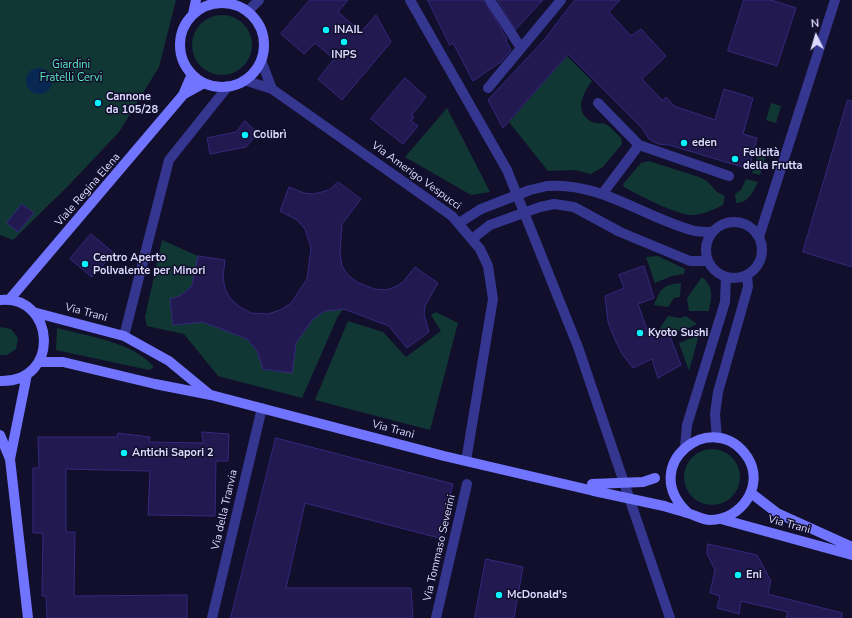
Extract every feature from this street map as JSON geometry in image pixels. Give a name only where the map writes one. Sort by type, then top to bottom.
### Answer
[{"type":"main road","points":[[193,14],[196,0]]},
{"type":"main road","points":[[206,3],[228,3],[239,6],[248,11],[257,21],[263,33],[264,47],[261,60],[255,72],[244,80],[228,86],[216,86],[204,83],[192,74],[183,60],[180,43],[184,27],[193,14],[206,3]]},
{"type":"main road","name":"Viale Regina Elena","points":[[4,300],[184,94],[192,74]]},
{"type":"main road","name":"Viale Regina Elena","points":[[184,94],[204,83]]},
{"type":"main road","name":"Via Trani","points":[[4,300],[19,303],[33,312],[124,336],[169,360],[210,395]]},
{"type":"main road","points":[[0,381],[18,379],[27,374],[38,362],[42,354],[44,336],[39,319],[33,312]]},
{"type":"main road","name":"Via Trani","points":[[38,362],[63,362],[155,384],[210,395],[466,461],[570,486],[593,488],[664,506],[688,513],[698,518],[709,520],[720,519],[739,510],[751,493],[753,472],[750,462],[737,445],[717,438],[706,438],[694,441],[685,447]]},
{"type":"main road","points":[[27,374],[19,405],[10,459],[28,618]]},
{"type":"main road","points":[[0,435],[10,459]]},
{"type":"main road","points":[[685,447],[676,457],[671,470],[670,482],[673,494],[679,505],[688,513]]},
{"type":"main road","name":"Via Trani","points":[[593,488],[643,482],[671,470]]},
{"type":"main road","name":"Via Trani","points":[[751,493],[777,513],[852,547]]},
{"type":"main road","name":"Via Trani","points":[[720,519],[852,555]]},
{"type":"street","points":[[248,11],[258,0]]},
{"type":"street","points":[[410,0],[507,170],[578,347],[670,618]]},
{"type":"street","points":[[490,0],[521,48]]},
{"type":"street","points":[[488,88],[561,0]]},
{"type":"street","points":[[759,237],[835,0]]},
{"type":"street","points":[[261,60],[272,88]]},
{"type":"street","name":"Via Amerigo Vespucci","points":[[244,80],[272,88],[459,223],[472,239],[488,266],[493,299],[466,461]]},
{"type":"street","points":[[124,336],[169,160],[225,90]]},
{"type":"street","points":[[598,104],[639,145],[729,176]]},
{"type":"street","points":[[603,193],[639,145]]},
{"type":"street","points":[[459,223],[481,209],[530,190],[560,185],[603,193],[692,231],[712,232]]},
{"type":"street","points":[[472,239],[490,225],[540,207],[554,204],[574,207],[620,232],[690,261],[708,261]]},
{"type":"street","points":[[737,222],[754,230],[759,237],[762,254],[759,263],[747,275],[740,277],[726,277],[713,268],[708,261],[706,246],[712,232],[724,224],[737,222]]},
{"type":"street","points":[[717,438],[715,414],[718,392],[748,287],[747,275]]},
{"type":"street","points":[[685,447],[688,425],[725,302],[726,277]]},
{"type":"street","name":"Via della Tranvia","points":[[212,618],[262,408]]},
{"type":"street","name":"Via Tommaso Severini","points":[[436,618],[467,484]]},
{"type":"green space","name":"Giardini Fratelli Cervi","points":[[0,0],[176,0],[159,67],[119,132],[70,184],[13,240],[0,235]]},
{"type":"green space","points":[[222,15],[239,20],[247,28],[252,45],[247,62],[239,70],[222,75],[205,70],[197,62],[192,45],[197,28],[205,20]]},
{"type":"green space","points":[[567,56],[592,81],[583,97],[581,108],[586,118],[595,123],[607,125],[621,138],[622,144],[603,167],[591,174],[575,170],[548,171],[509,122]]},
{"type":"green space","points":[[771,103],[781,106],[776,123],[766,120]]},
{"type":"green space","points":[[447,108],[490,192],[471,195],[405,157]]},
{"type":"green space","points":[[760,147],[768,149],[760,175],[752,173]]},
{"type":"green space","points":[[649,161],[702,178],[717,192],[725,196],[723,205],[701,214],[686,214],[658,204],[624,187],[623,184],[641,163]]},
{"type":"green space","points":[[746,179],[758,182],[747,199],[740,203],[736,203],[735,194],[741,190]]},
{"type":"green space","points":[[162,240],[198,256],[192,286],[180,296],[170,299],[173,325],[203,322],[247,339],[257,351],[263,369],[292,373],[296,343],[313,319],[325,311],[344,309],[338,316],[302,398],[218,376],[184,334],[147,326],[145,317]]},
{"type":"green space","points":[[658,256],[685,269],[684,274],[672,276],[655,283],[646,257]]},
{"type":"green space","points":[[702,277],[709,284],[711,292],[709,311],[689,311],[687,298]]},
{"type":"green space","points":[[681,283],[680,297],[674,298],[668,307],[654,305],[663,288]]},
{"type":"green space","points":[[436,312],[458,323],[430,430],[315,400],[348,321],[383,332],[406,357],[441,331],[431,315]]},
{"type":"green space","points":[[668,316],[680,318],[686,316],[697,324],[683,331],[658,331]]},
{"type":"green space","points":[[0,327],[11,329],[18,338],[16,349],[7,355],[0,355]]},
{"type":"green space","points":[[57,328],[95,337],[122,346],[145,358],[154,367],[149,370],[56,350]]},
{"type":"green space","points":[[699,335],[689,371],[679,343]]},
{"type":"green space","points":[[712,449],[723,451],[732,457],[738,466],[740,477],[738,488],[732,497],[723,503],[712,505],[701,503],[692,497],[686,488],[684,477],[686,466],[692,457],[701,451]]},
{"type":"water","points":[[39,68],[48,72],[52,81],[48,90],[39,94],[30,90],[26,81],[30,72]]},
{"type":"building","points":[[310,0],[348,0],[338,12],[361,32],[376,15],[391,42],[342,100],[318,79],[334,59],[315,43],[304,54],[281,34]]},
{"type":"building","points":[[428,0],[484,0],[507,39],[506,41],[511,50],[502,61],[473,81],[453,43],[450,45]]},
{"type":"building","points":[[498,0],[543,0],[516,29]]},
{"type":"building","points":[[575,0],[620,0],[609,12],[631,36],[641,29],[666,56],[642,79],[663,101],[666,97],[674,106],[715,120],[724,89],[753,98],[743,134],[757,138],[749,169],[669,145],[658,144],[649,139],[642,128],[568,54],[503,128],[488,100],[544,40]]},
{"type":"building","points":[[744,0],[771,0],[796,8],[777,66],[728,51]]},
{"type":"building","points":[[405,78],[426,97],[411,116],[414,117],[411,121],[418,126],[403,144],[371,119]]},
{"type":"building","points":[[848,100],[852,101],[852,267],[803,252]]},
{"type":"building","points":[[245,121],[258,133],[246,147],[210,154],[207,138],[236,132]]},
{"type":"building","points":[[338,182],[361,199],[342,224],[340,253],[342,266],[348,275],[357,282],[374,289],[385,290],[395,287],[403,282],[415,267],[438,283],[425,306],[424,314],[429,332],[407,348],[389,326],[344,309],[325,311],[313,319],[296,343],[292,373],[263,369],[257,351],[247,339],[203,322],[173,325],[170,299],[180,296],[192,286],[198,256],[225,260],[223,277],[225,289],[230,298],[240,307],[251,313],[268,314],[280,310],[291,303],[307,279],[311,248],[305,229],[297,220],[280,211],[289,187],[304,193],[314,194],[329,190]]},
{"type":"building","points":[[22,204],[34,213],[18,232],[7,223]]},
{"type":"building","points":[[91,234],[114,253],[92,277],[70,259]]},
{"type":"building","points":[[644,266],[654,298],[638,304],[650,338],[668,331],[681,365],[658,378],[652,359],[633,368],[623,355],[608,322],[605,296],[624,288],[619,275]]},
{"type":"building","points":[[202,432],[229,434],[228,461],[216,461],[215,516],[148,515],[150,471],[66,469],[66,532],[75,532],[74,596],[187,595],[187,618],[47,618],[46,596],[42,596],[43,533],[33,533],[33,468],[39,468],[38,437],[117,437],[118,433],[150,437],[149,442],[203,443]]},
{"type":"building","points":[[276,438],[453,484],[439,538],[305,503],[286,588],[411,588],[413,618],[231,618]]},
{"type":"building","points":[[708,544],[757,555],[771,581],[768,594],[842,613],[842,618],[786,618],[788,612],[741,601],[739,614],[717,608],[720,596],[710,593],[715,570],[707,554]]},
{"type":"building","points":[[486,559],[523,567],[514,618],[475,618]]},
{"type":"place","name":"INAIL","points":[[326,30]]},
{"type":"place","name":"INPS","points":[[344,42]]},
{"type":"place","name":"Cannone da 105/28","points":[[98,103]]},
{"type":"place","name":"Colibrì","points":[[245,135]]},
{"type":"place","name":"eden","points":[[684,143]]},
{"type":"place","name":"Felicità della Frutta","points":[[735,159]]},
{"type":"place","name":"Centro Aperto Polivalente per Minori","points":[[85,264]]},
{"type":"place","name":"Kyoto Sushi","points":[[640,333]]},
{"type":"place","name":"Antichi Sapori 2","points":[[124,453]]},
{"type":"place","name":"Eni","points":[[738,575]]},
{"type":"place","name":"McDonald's","points":[[499,595]]}]
